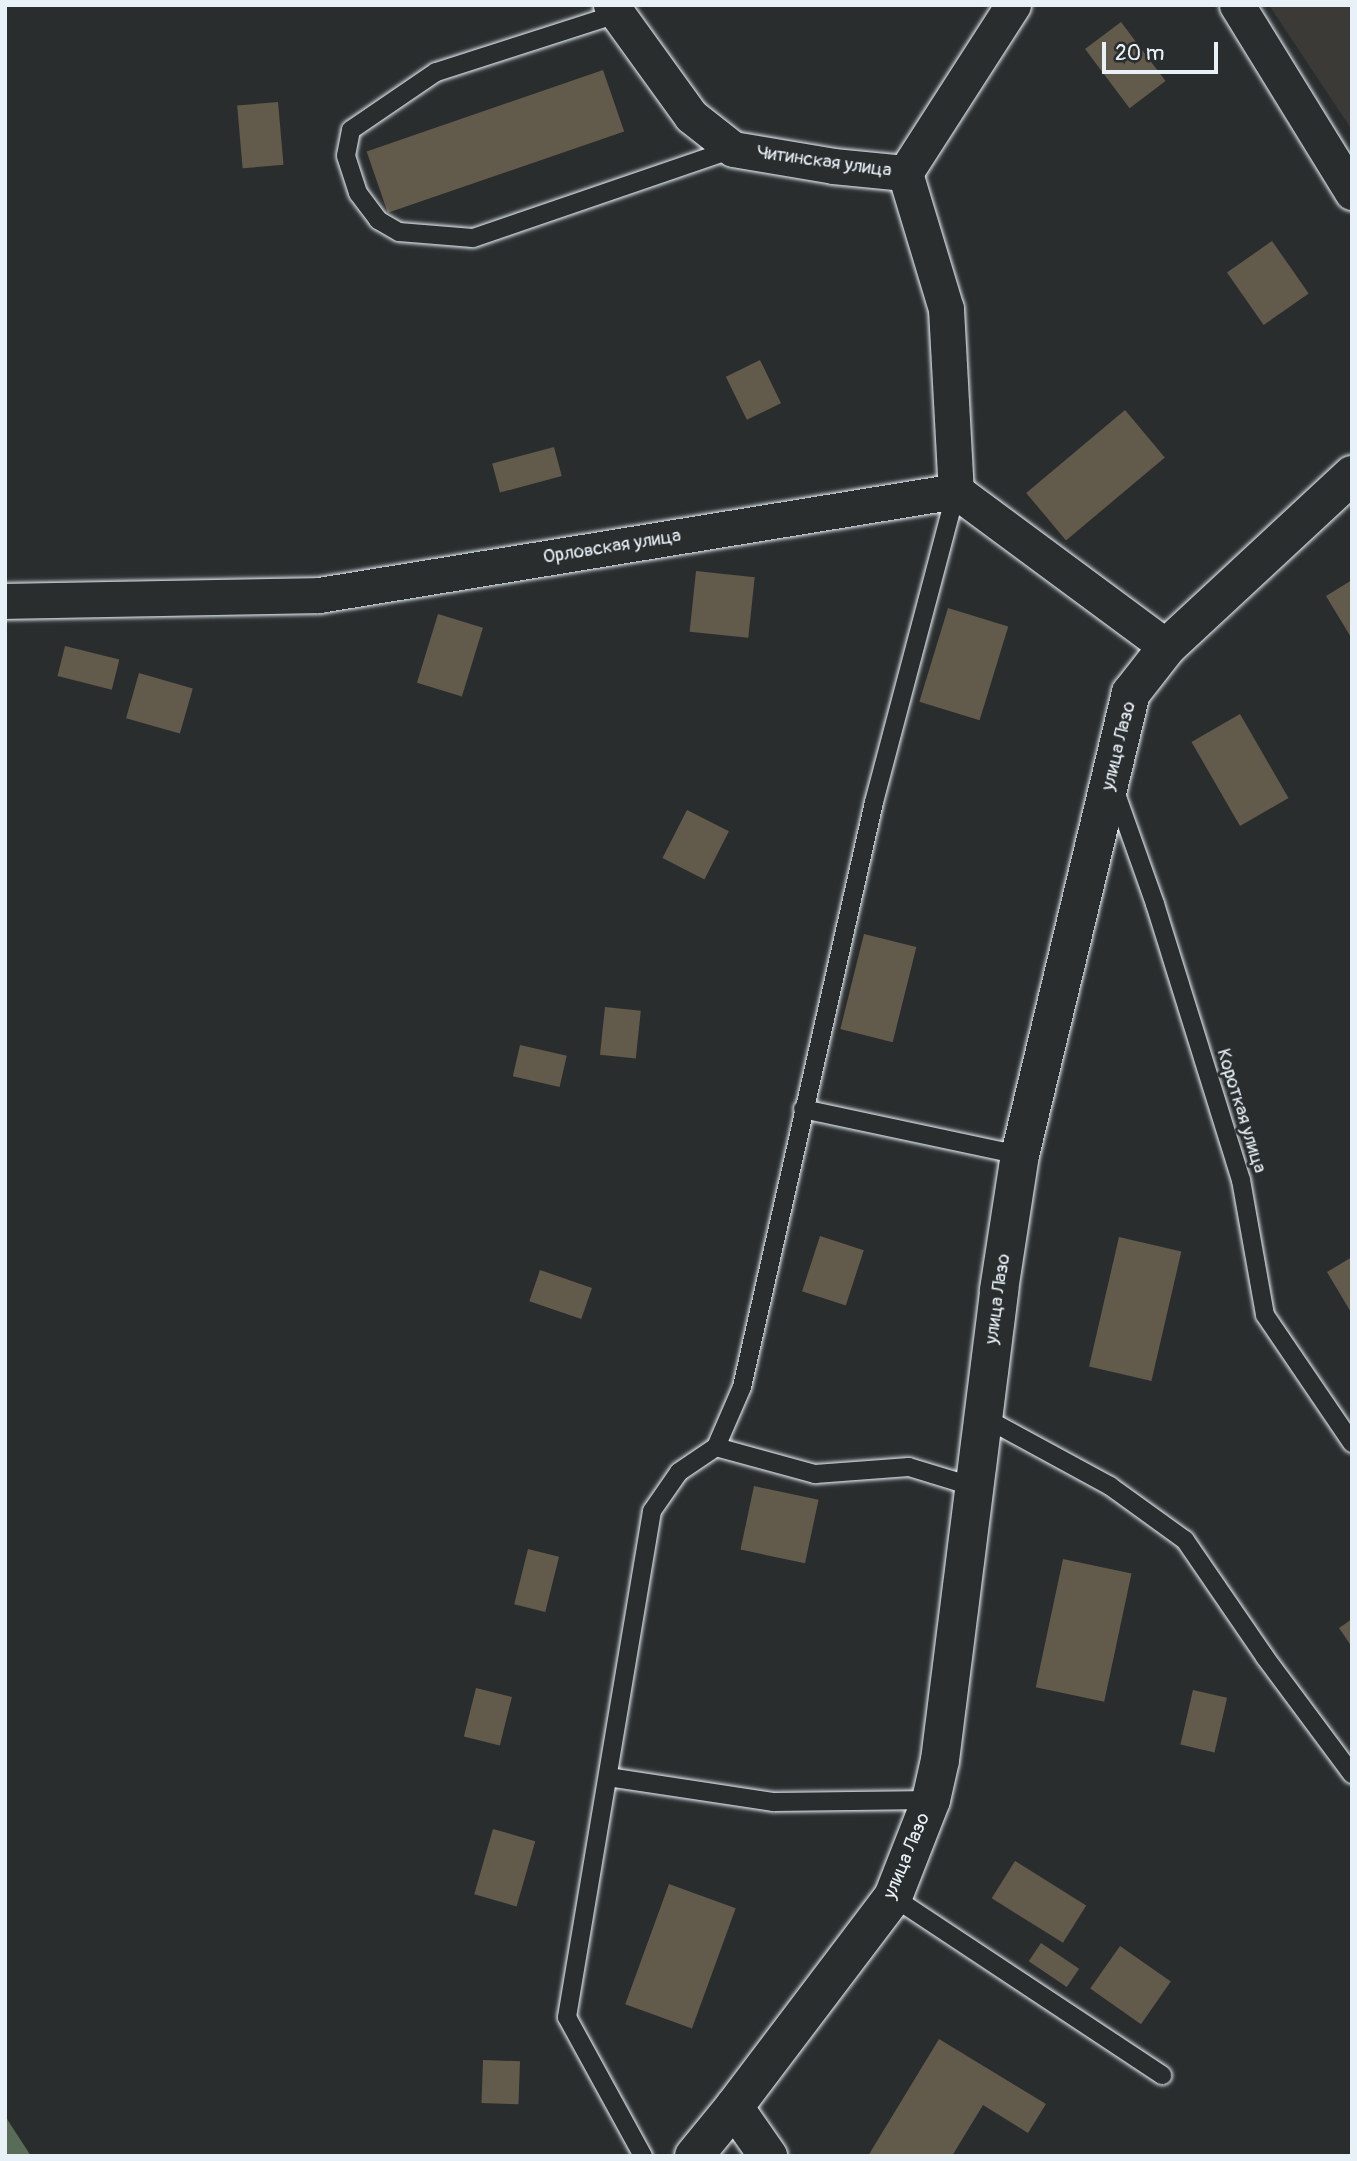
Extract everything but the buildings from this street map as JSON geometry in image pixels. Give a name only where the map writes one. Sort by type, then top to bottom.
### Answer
[{"type":"street","name":"Читинская улица","points":[[614,9],[691,116],[733,149],[833,166],[905,173],[1013,5]]},
{"type":"street","points":[[1237,5],[1352,192]]},
{"type":"street","points":[[905,173],[946,309],[956,491],[1167,648]]},
{"type":"street","name":"улица Лазо","points":[[694,2156],[893,1897],[931,1800],[940,1759],[1020,1155],[1131,693],[1167,648],[1352,475]]},
{"type":"street","name":"Орловская улица","points":[[5,601],[319,595],[956,491]]},
{"type":"street","points":[[734,2107],[768,2156]]},
{"type":"lane","points":[[614,9],[436,72],[351,130],[346,156],[358,193],[378,220],[399,232],[473,239],[733,149]]},
{"type":"lane","points":[[643,2156],[567,2017],[652,1511],[679,1472],[716,1447],[742,1387],[874,802],[956,491]]},
{"type":"lane","name":"Короткая улица","points":[[1111,777],[1156,904],[1241,1180],[1265,1315],[1352,1443]]},
{"type":"lane","points":[[803,1109],[1020,1155]]},
{"type":"lane","points":[[984,1417],[1110,1486],[1185,1540],[1265,1657],[1352,1774]]},
{"type":"lane","points":[[716,1447],[815,1474],[909,1467],[975,1487]]},
{"type":"lane","points":[[608,1777],[774,1802],[931,1800]]},
{"type":"lane","points":[[893,1897],[1162,2075]]},
{"type":"shaded area","points":[[1269,5],[1352,5],[1352,130]]},
{"type":"green space","points":[[5,2116],[31,2156],[5,2156]]}]
